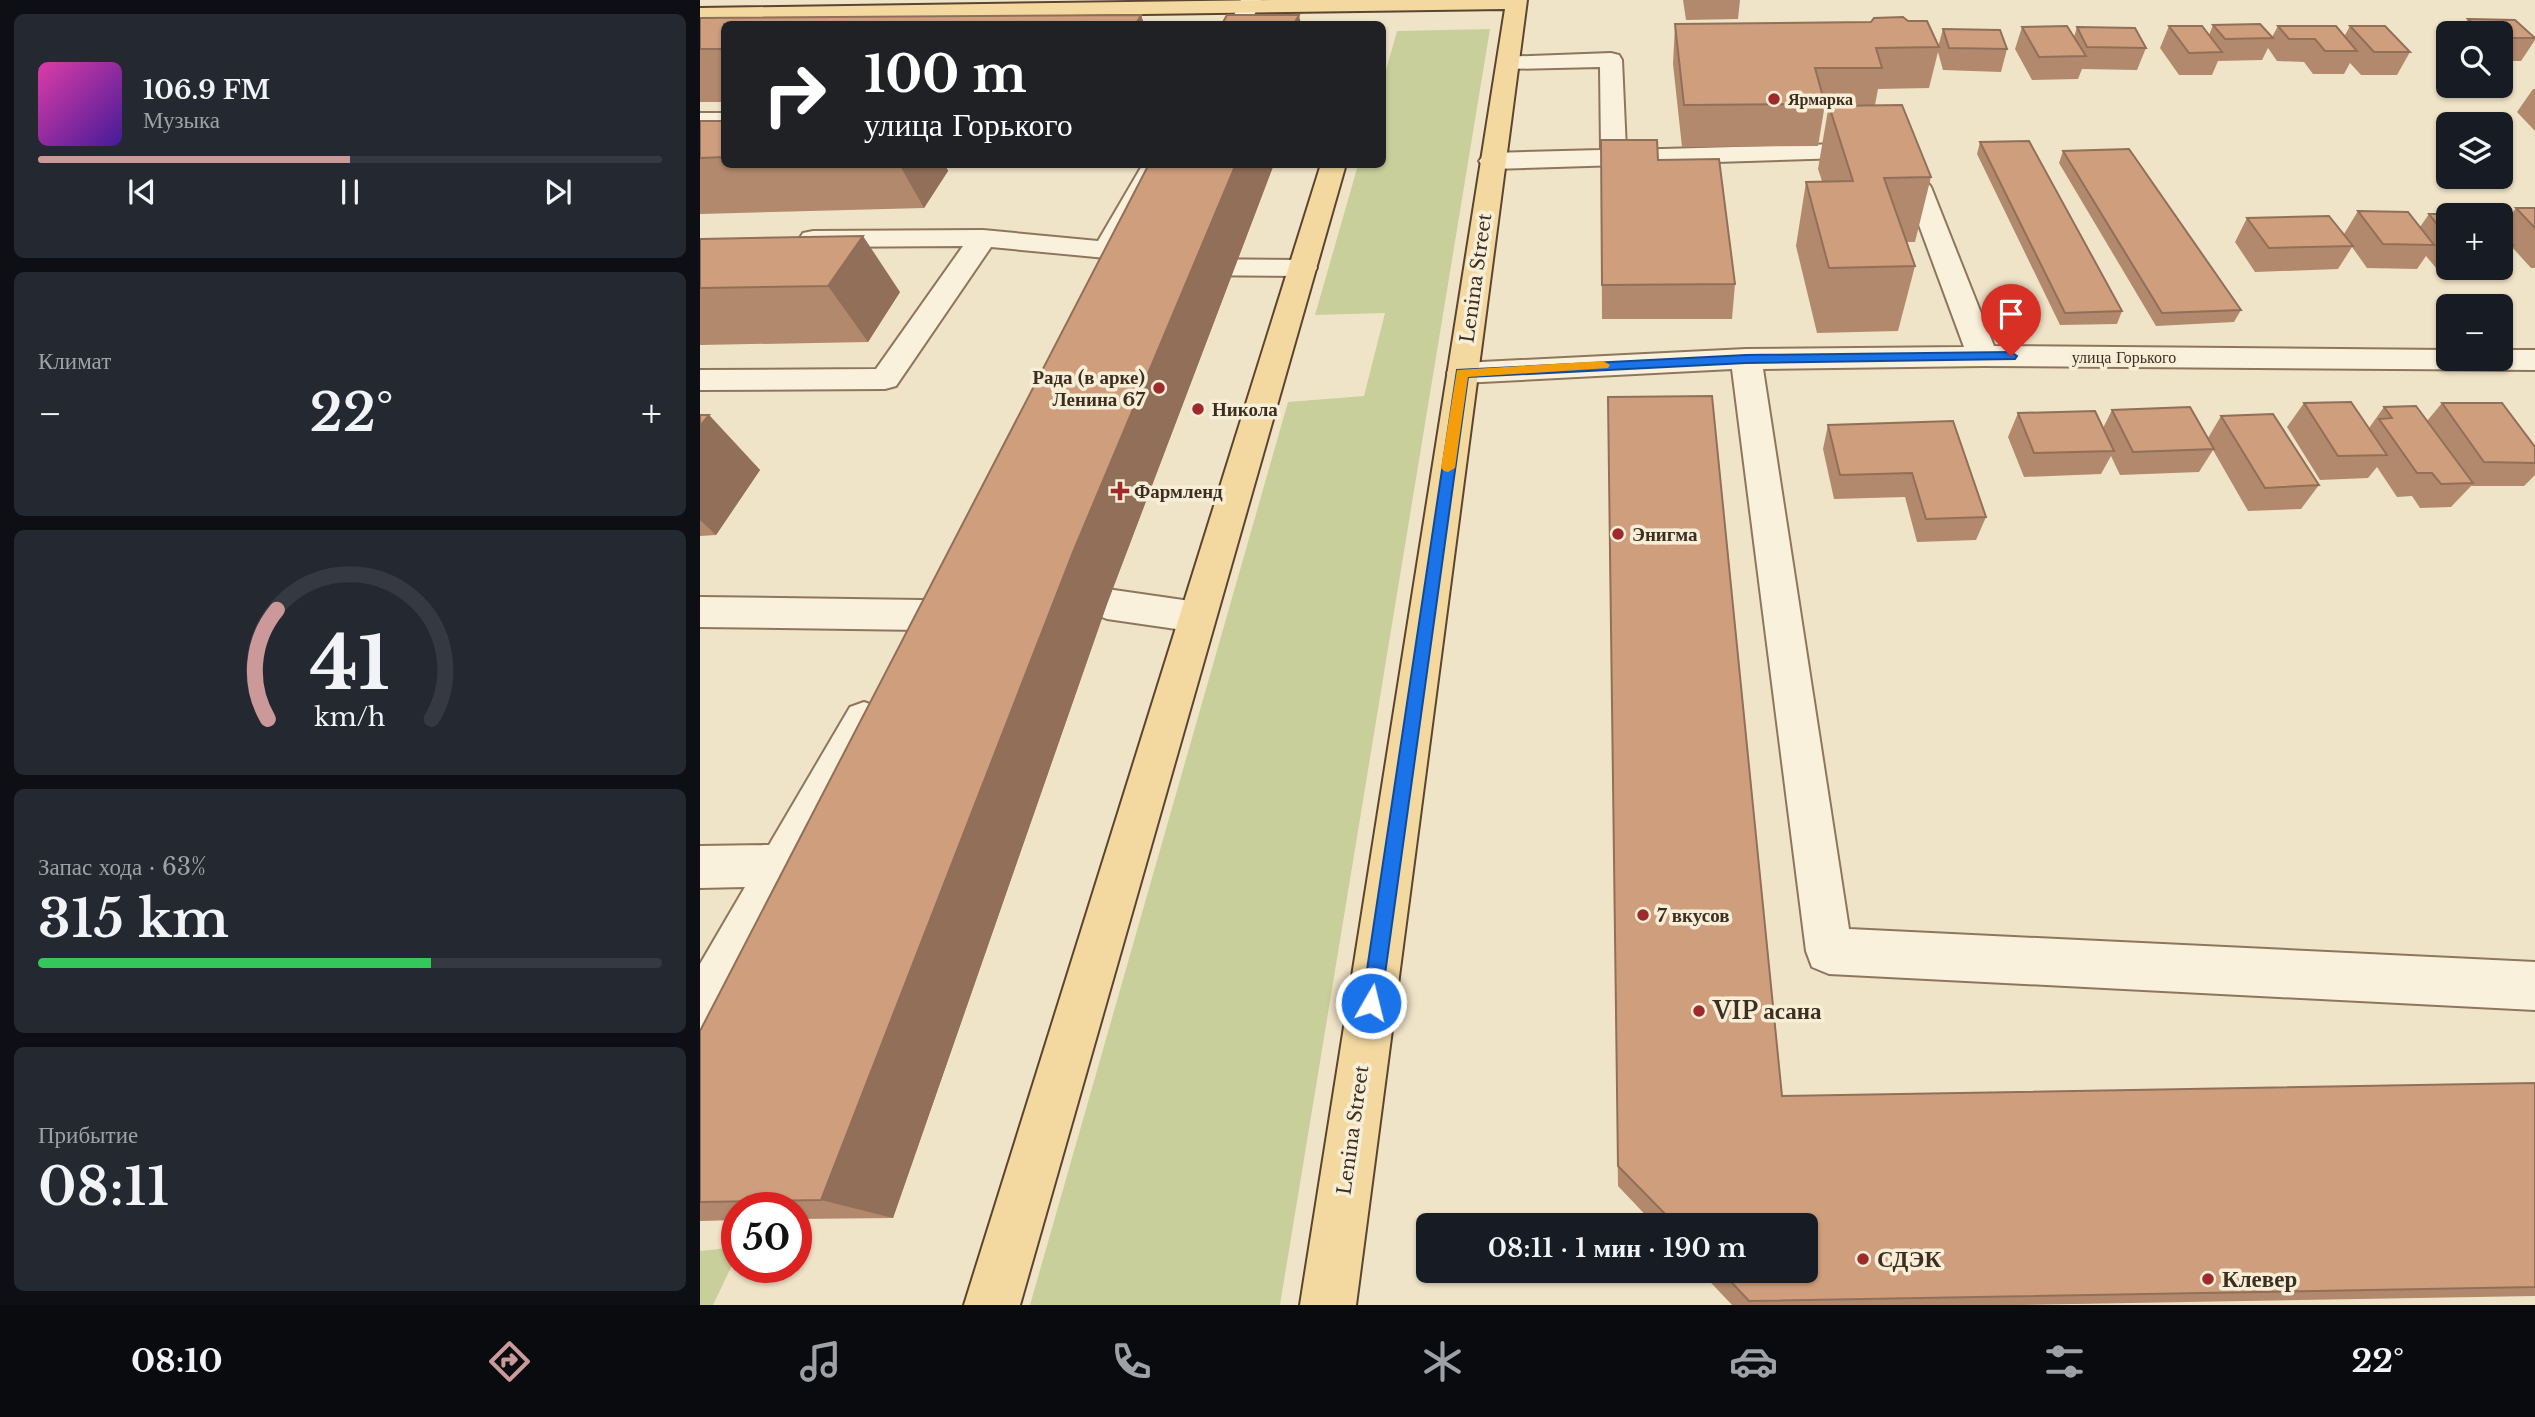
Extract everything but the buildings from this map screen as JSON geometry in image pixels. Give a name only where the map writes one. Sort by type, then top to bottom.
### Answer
[{"type":"main road","points":[[700,14],[758,19],[1105,4],[1247,10],[1381,10],[1517,2]]},
{"type":"main road","name":"Lenina Street","points":[[1328,1305],[1517,2]]},
{"type":"main road","points":[[992,1305],[1196,617],[1333,168]]},
{"type":"street","points":[[1508,62],[1611,60],[1614,156]]},
{"type":"street","points":[[700,120],[721,120]]},
{"type":"street","points":[[1492,161],[1878,150]]},
{"type":"street","points":[[1088,286],[1132,258],[1155,168]]},
{"type":"street","points":[[1918,187],[1983,356]]},
{"type":"street","points":[[700,380],[885,379],[983,237]]},
{"type":"street","points":[[781,239],[983,237],[1132,258],[1161,267],[1303,268]]},
{"type":"street","name":"улица Горького","points":[[1462,373],[1746,359],[1983,356],[2535,359]]},
{"type":"street","points":[[1746,359],[1829,951],[2535,986]]},
{"type":"street","points":[[902,651],[940,579]]},
{"type":"street","points":[[1107,604],[1196,617]]},
{"type":"street","points":[[700,612],[922,615],[990,605]]},
{"type":"street","points":[[700,1010],[882,687]]},
{"type":"street","points":[[700,867],[782,865]]},
{"type":"green space","points":[[1490,29],[1280,1305],[1030,1305],[1288,402],[1364,396],[1385,313],[1315,315],[1357,168],[1386,168],[1386,70],[1397,31]]},
{"type":"green space","points":[[721,1249],[721,1283],[724,1283],[713,1305],[700,1305],[700,1251]]},
{"type":"slow traffic","points":[[1448,468],[1462,373],[1603,365]]},
{"type":"place","name":"Ярмарка","points":[[1774,99]]},
{"type":"place","name":"Рада (в арке) Ленина 67","points":[[1159,388]]},
{"type":"place","name":"Никола","points":[[1198,409]]},
{"type":"place","name":"Фармленд","points":[[1120,491]]},
{"type":"place","name":"Энигма","points":[[1618,534]]},
{"type":"place","name":"7 вкусов","points":[[1643,915]]},
{"type":"place","name":"VIP асана","points":[[1699,1011]]},
{"type":"place","name":"СДЭК","points":[[1863,1259]]},
{"type":"place","name":"Клевер","points":[[2208,1279]]},
{"type":"route","points":[[1371,1003],[1462,373],[1496,369],[1746,359],[2011,356]]}]
